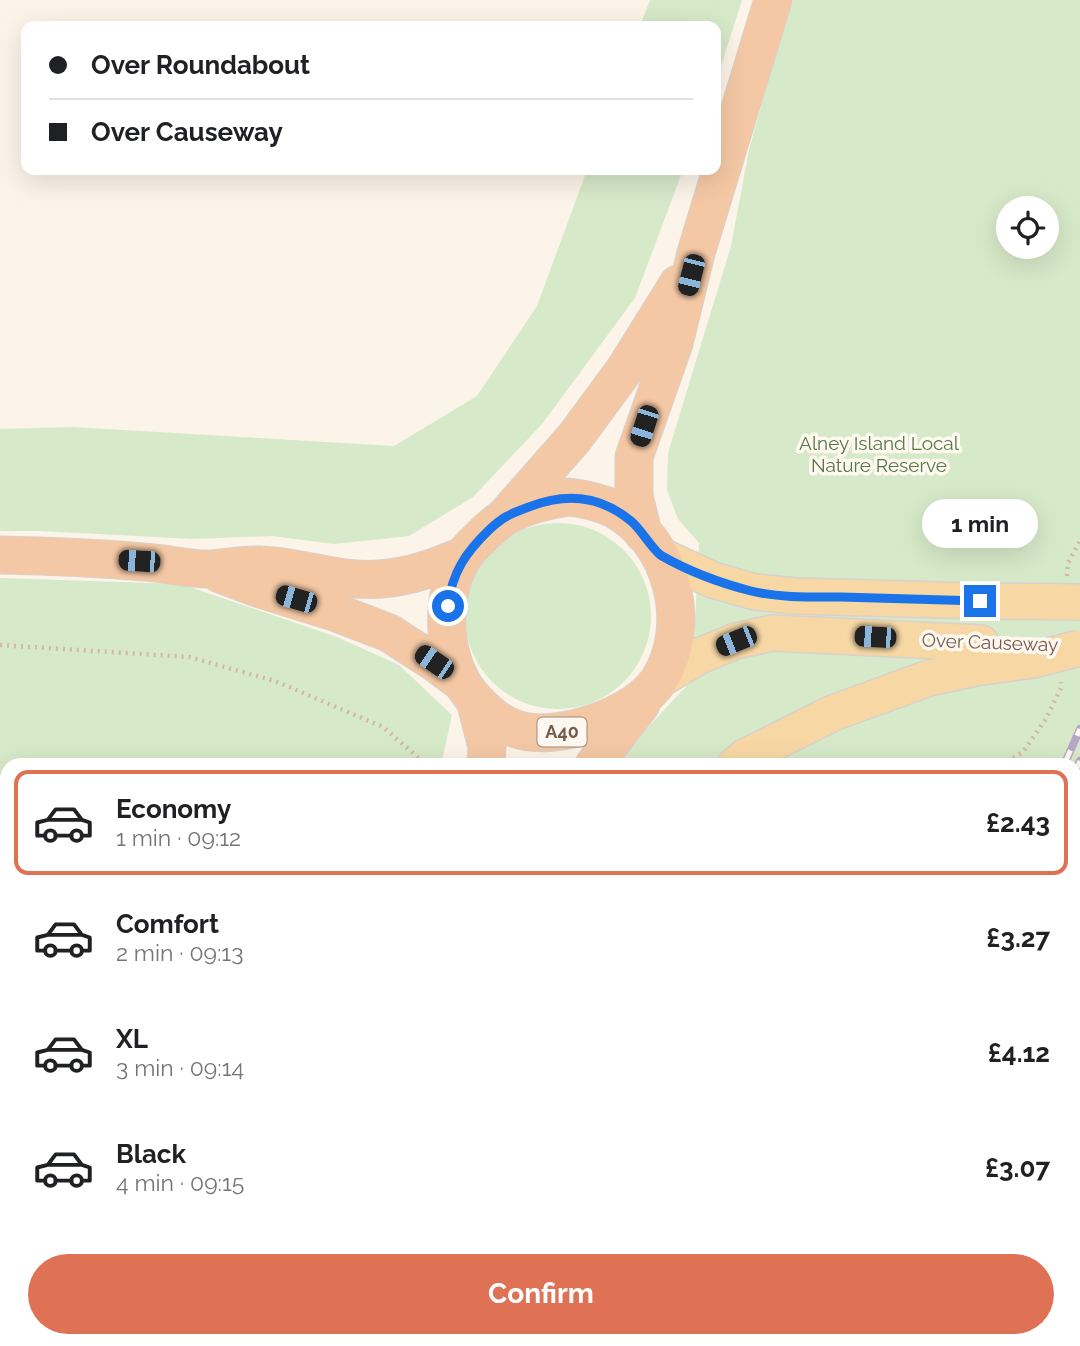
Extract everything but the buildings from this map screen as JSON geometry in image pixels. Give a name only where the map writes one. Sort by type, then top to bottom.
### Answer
[{"type":"highway","name":"A40","points":[[721,169],[772,0]]},
{"type":"highway","name":"A40","points":[[599,758],[655,686],[671,655],[677,632],[670,580],[651,544],[634,496],[634,457],[674,343],[696,253],[719,175]]},
{"type":"highway","name":"A40","points":[[486,758],[487,747],[468,691],[450,654],[446,622],[450,590],[465,555],[506,515],[575,437],[625,369],[696,253]]},
{"type":"highway","name":"A40","points":[[506,515],[542,501],[569,497],[593,500],[631,520],[651,544]]},
{"type":"highway","points":[[0,555],[114,559],[206,569],[354,618],[389,633],[434,662],[468,691]]},
{"type":"highway","points":[[206,569],[260,565],[290,567],[356,579],[392,578],[427,571],[465,555]]},
{"type":"highway","name":"A40","points":[[468,691],[498,722],[517,730],[540,734],[571,731],[603,720],[631,705],[655,686]]},
{"type":"main road","name":"Over Causeway","points":[[651,544],[713,580],[755,592],[794,596],[1080,602]]},
{"type":"main road","name":"Over Causeway","points":[[655,686],[699,656],[736,641],[772,633],[981,655]]},
{"type":"main road","points":[[745,758],[833,713],[929,678],[981,655],[1032,660],[1080,647]]},
{"type":"path","points":[[0,645],[189,657],[275,681],[383,727],[419,758]]},
{"type":"green space","points":[[650,0],[742,0],[721,66],[721,21],[642,21]]},
{"type":"green space","name":"Alney Island Local Nature Reserve","points":[[793,0],[1080,0],[1080,758],[620,758],[692,680],[699,543],[678,519],[667,490],[668,453],[731,246],[749,150]]},
{"type":"green space","points":[[585,175],[681,175],[635,298],[542,424],[473,497],[409,536],[334,544],[272,536],[195,539],[0,531],[0,429],[72,427],[394,446],[477,396],[537,306]]},
{"type":"green space","points":[[558,523],[593,531],[609,539],[623,551],[635,565],[643,581],[651,616],[643,651],[635,667],[623,681],[609,693],[593,701],[558,709],[523,701],[507,693],[493,681],[481,667],[473,651],[465,616],[473,581],[481,565],[493,551],[507,539],[523,531]]},
{"type":"green space","points":[[0,578],[181,584],[337,637],[399,665],[452,715],[443,758],[0,758]]},
{"type":"railway","points":[[1067,758],[1080,729]]},
{"type":"route","points":[[448,606],[450,590],[465,555],[494,525],[506,515],[542,501],[569,497],[593,500],[631,520],[659,555],[713,580],[755,592],[794,596],[980,601]]}]
